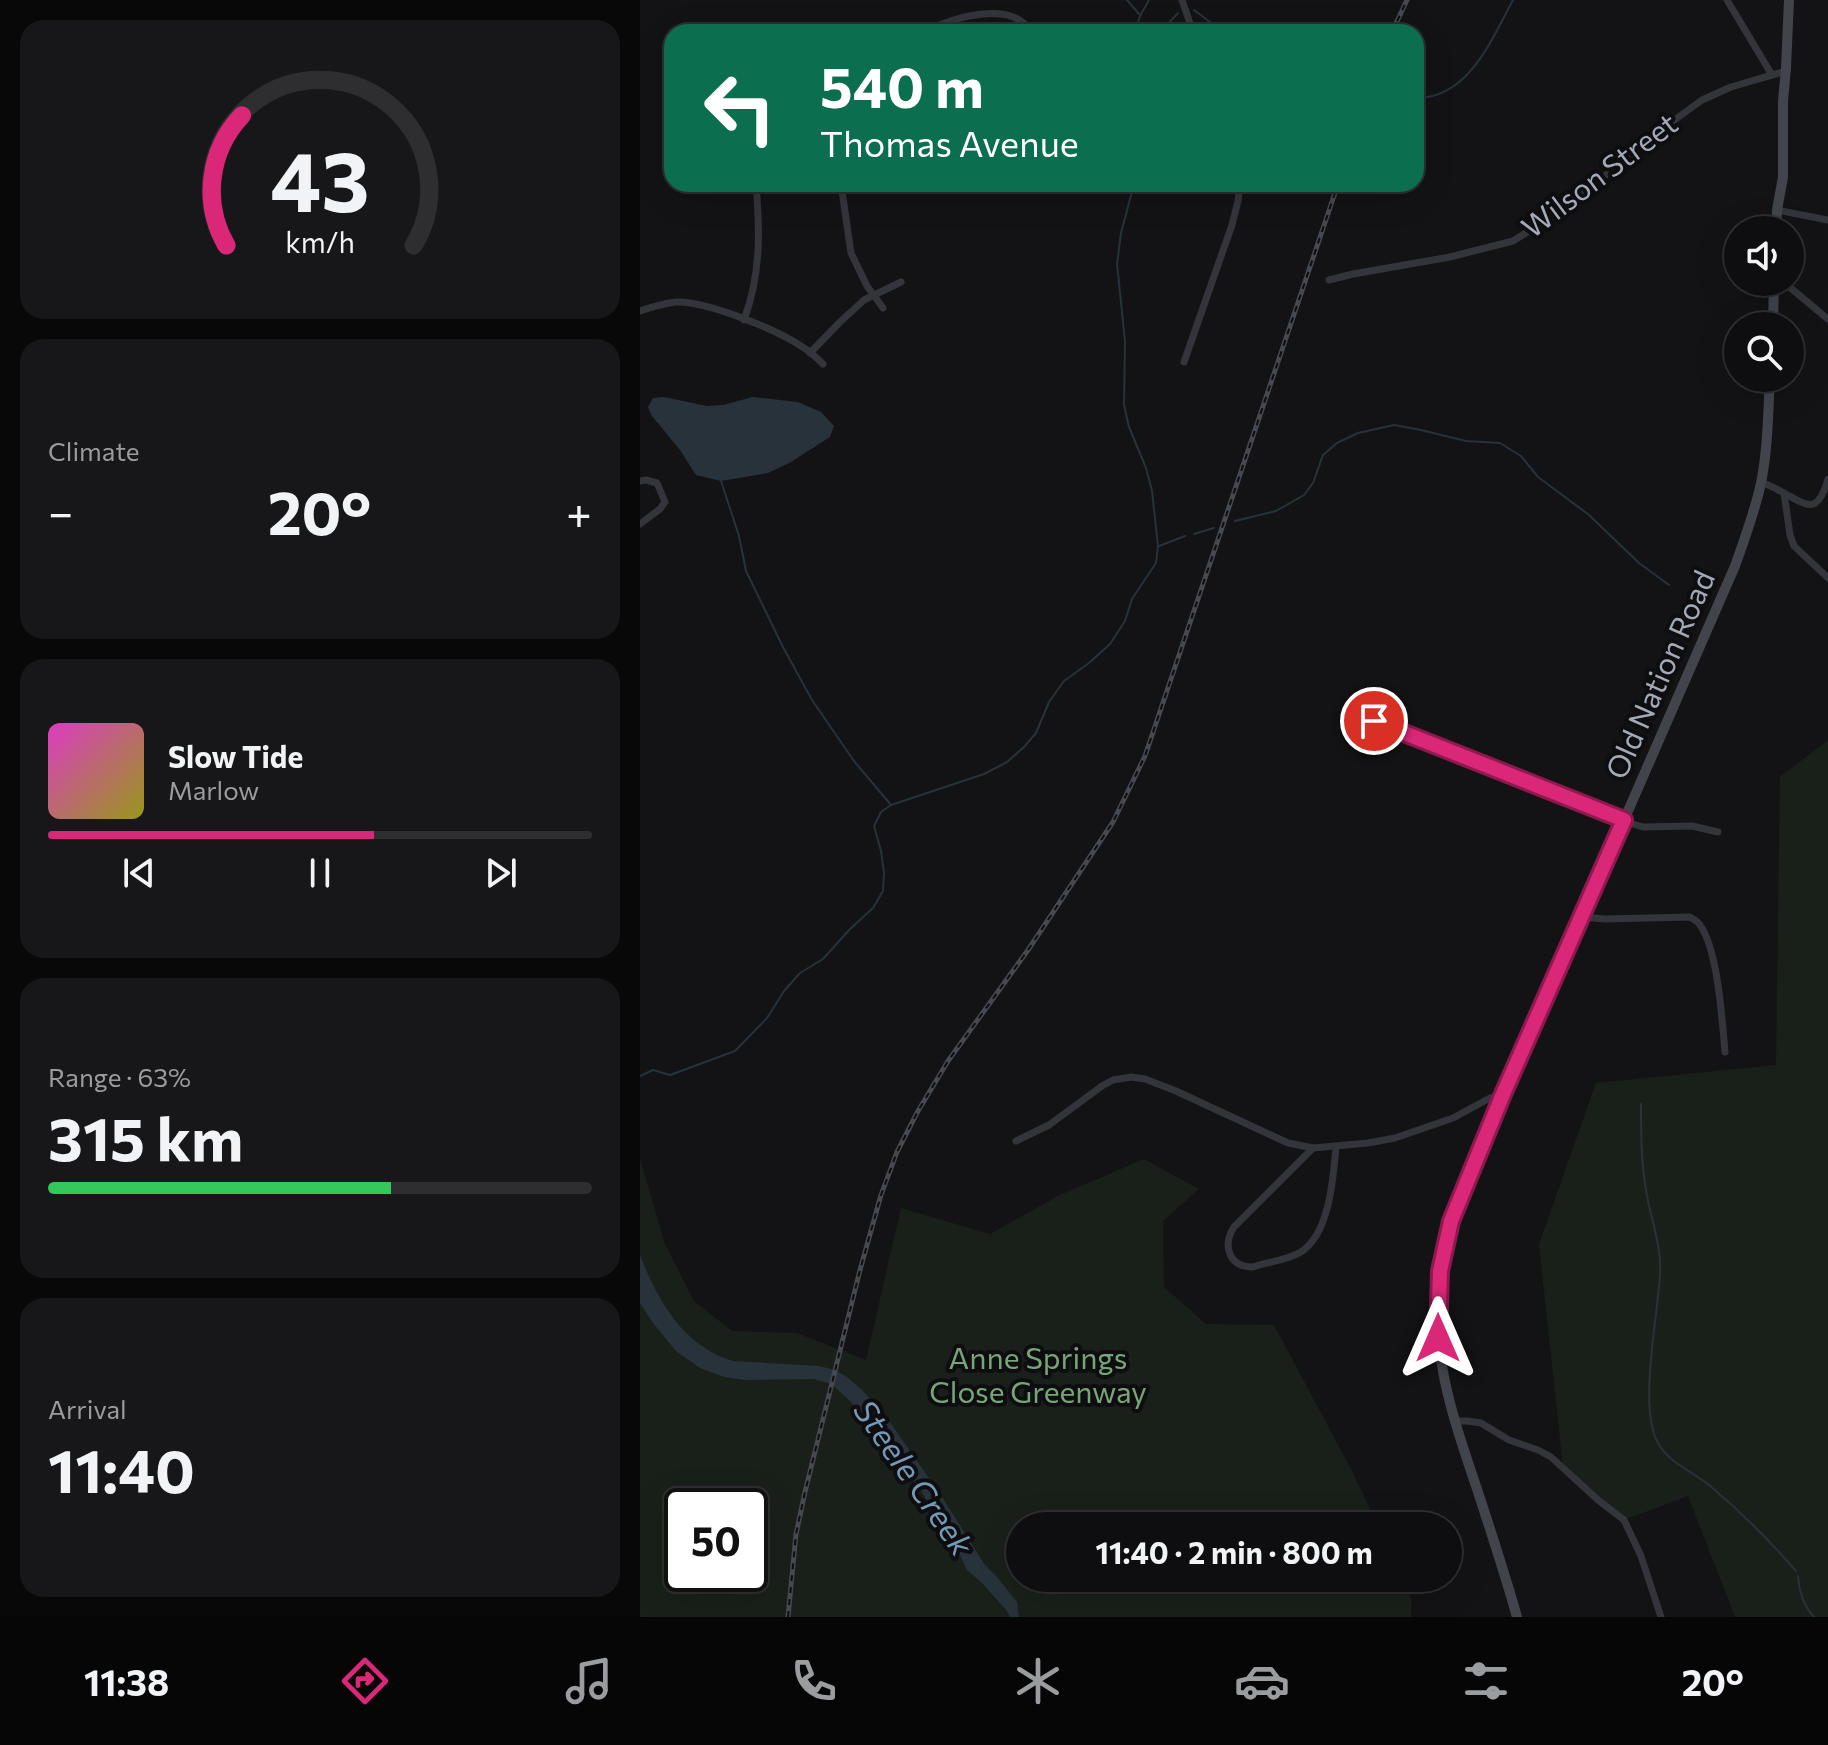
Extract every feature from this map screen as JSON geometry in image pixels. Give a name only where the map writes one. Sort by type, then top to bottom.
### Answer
[{"type":"main road","points":[[1777,216],[1783,177],[1783,101],[1789,0]]},
{"type":"main road","name":"Old Nation Road","points":[[1517,1617],[1454,1421],[1441,1367],[1438,1338],[1440,1271],[1451,1221],[1503,1094],[1735,566],[1761,482],[1766,454],[1769,392]]},
{"type":"street","points":[[1182,0],[1190,24]]},
{"type":"street","points":[[1727,0],[1772,75]]},
{"type":"street","points":[[941,24],[986,4]]},
{"type":"street","points":[[1012,7],[1022,14],[1027,24]]},
{"type":"street","name":"Wilson Street","points":[[1329,280],[1450,257],[1513,241],[1560,212],[1702,100],[1731,87],[1786,71]]},
{"type":"street","points":[[744,320],[758,269],[756,192]]},
{"type":"street","points":[[842,192],[851,253],[883,308]]},
{"type":"street","points":[[1184,362],[1232,225],[1239,192]]},
{"type":"street","points":[[1777,210],[1828,220]]},
{"type":"street","points":[[810,353],[864,300],[901,282]]},
{"type":"street","points":[[1800,296],[1828,319]]},
{"type":"street","points":[[640,311],[674,302],[693,303],[722,311],[787,337],[823,364]]},
{"type":"street","points":[[1761,482],[1810,505],[1822,496],[1828,479]]},
{"type":"street","points":[[640,481],[657,483],[665,502],[640,524]]},
{"type":"street","points":[[1784,493],[1794,546],[1828,578]]},
{"type":"street","points":[[1350,713],[1643,827],[1692,826],[1718,832]]},
{"type":"street","points":[[1582,917],[1690,917],[1700,923],[1718,982],[1725,1052]]},
{"type":"street","points":[[1016,1141],[1049,1125],[1102,1086],[1113,1080],[1131,1077],[1176,1091],[1288,1143],[1313,1148],[1395,1138],[1453,1118],[1503,1094]]},
{"type":"street","points":[[1313,1148],[1234,1227],[1228,1248],[1234,1260],[1253,1267],[1299,1252],[1313,1240],[1327,1209],[1336,1147]]},
{"type":"street","points":[[1454,1421],[1481,1423],[1509,1440],[1551,1457],[1624,1520],[1641,1556],[1661,1617]]},
{"type":"green space","points":[[1828,740],[1828,1617],[1735,1617],[1688,1496],[1624,1520],[1563,1467],[1539,1244],[1596,1083],[1776,1065],[1780,777]]},
{"type":"green space","name":"Anne Springs Close Greenway","points":[[640,1159],[665,1244],[694,1301],[732,1331],[797,1333],[866,1360],[901,1208],[990,1234],[1058,1196],[1144,1159],[1199,1189],[1163,1221],[1164,1287],[1206,1324],[1274,1325],[1371,1512],[1006,1512],[1006,1592],[1408,1592],[1411,1617],[640,1617]]},
{"type":"water","points":[[664,397],[707,406],[753,397],[798,402],[821,412],[834,426],[830,437],[791,462],[768,473],[721,481],[696,475],[652,416],[648,407],[653,398]]},
{"type":"water","name":"Steele Creek","points":[[640,1255],[655,1289],[674,1320],[700,1345],[715,1354],[733,1361],[819,1366],[847,1377],[885,1415],[985,1565],[1017,1602],[1019,1617],[1010,1617],[967,1570],[951,1536],[894,1451],[831,1384],[814,1379],[746,1380],[724,1377],[700,1368],[676,1351],[640,1303]]},
{"type":"waterway","points":[[1127,0],[1139,14]]},
{"type":"waterway","points":[[1138,24],[1149,0]]},
{"type":"waterway","points":[[1424,97],[1450,89],[1464,78],[1487,48],[1513,0]]},
{"type":"waterway","points":[[1194,10],[1213,24]]},
{"type":"waterway","points":[[1168,24],[1178,13]]},
{"type":"waterway","points":[[640,1076],[653,1070],[670,1075],[735,1051],[767,1018],[800,973],[823,959],[873,908],[883,891],[881,851],[874,826],[881,812],[891,805],[984,774],[1007,762],[1036,733],[1049,702],[1064,681],[1110,644],[1125,621],[1132,599],[1156,563],[1158,546],[1152,491],[1124,405],[1125,341],[1117,264],[1132,192]]},
{"type":"waterway","points":[[1235,521],[1276,511],[1304,495],[1313,483],[1323,455],[1337,443],[1358,433],[1394,425],[1466,441],[1500,443],[1521,456],[1538,477],[1589,515],[1639,563],[1669,585]]},
{"type":"waterway","points":[[721,481],[739,536],[746,571],[783,647],[812,700],[854,761],[891,805]]},
{"type":"waterway","points":[[1194,534],[1214,528]]},
{"type":"waterway","points":[[1159,546],[1185,536]]},
{"type":"waterway","points":[[1641,1104],[1644,1179],[1660,1263],[1649,1385],[1652,1427],[1658,1443],[1668,1456],[1732,1505],[1796,1571]]},
{"type":"waterway","points":[[1798,1576],[1802,1598],[1814,1617]]},
{"type":"railway","points":[[1396,24],[1407,0]]},
{"type":"railway","points":[[788,1617],[796,1534],[805,1492],[860,1270],[881,1195],[897,1152],[948,1061],[1028,950],[1113,822],[1145,756],[1335,192]]},
{"type":"route","points":[[1374,721],[1624,820],[1503,1094],[1451,1221],[1440,1271],[1438,1338]]}]
